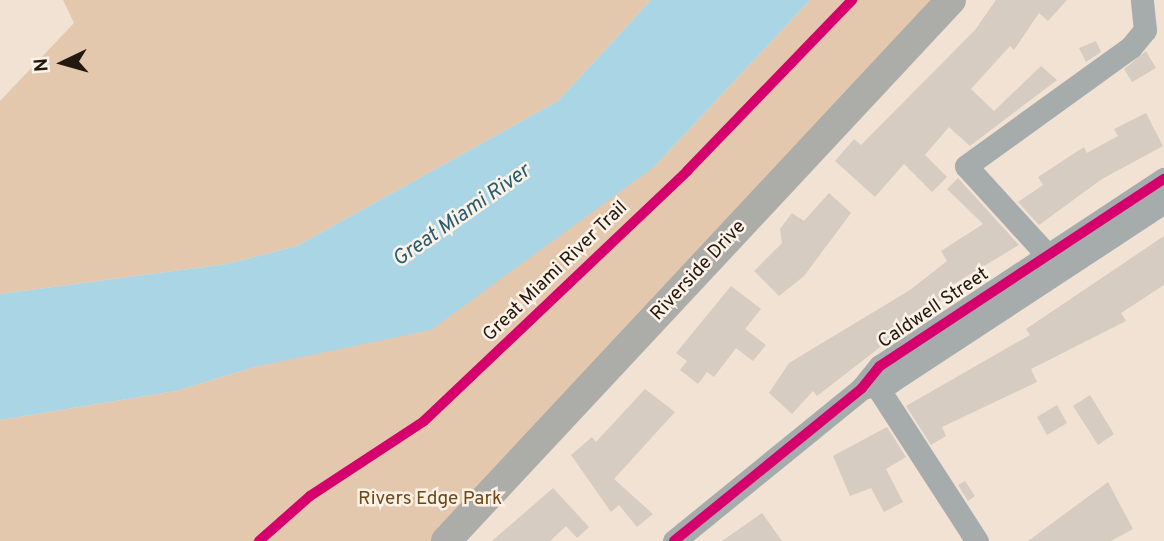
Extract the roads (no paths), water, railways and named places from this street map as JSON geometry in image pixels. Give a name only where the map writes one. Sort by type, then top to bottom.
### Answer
[{"type":"main road","name":"Riverside Drive","points":[[446,541],[951,0]]},
{"type":"street","points":[[1055,261],[966,166],[1131,47],[1145,30],[1142,0]]},
{"type":"street","name":"Caldwell Street","points":[[676,540],[869,387],[880,366],[996,300],[1159,194]]},
{"type":"street","points":[[869,387],[977,541]]},
{"type":"water","name":"Great Miami River","points":[[651,0],[810,0],[654,167],[431,330],[254,367],[176,391],[0,420],[0,294],[227,264],[297,246],[558,101]]},
{"type":"park label","name":"Rivers Edge Park","points":[[430,500]]}]
